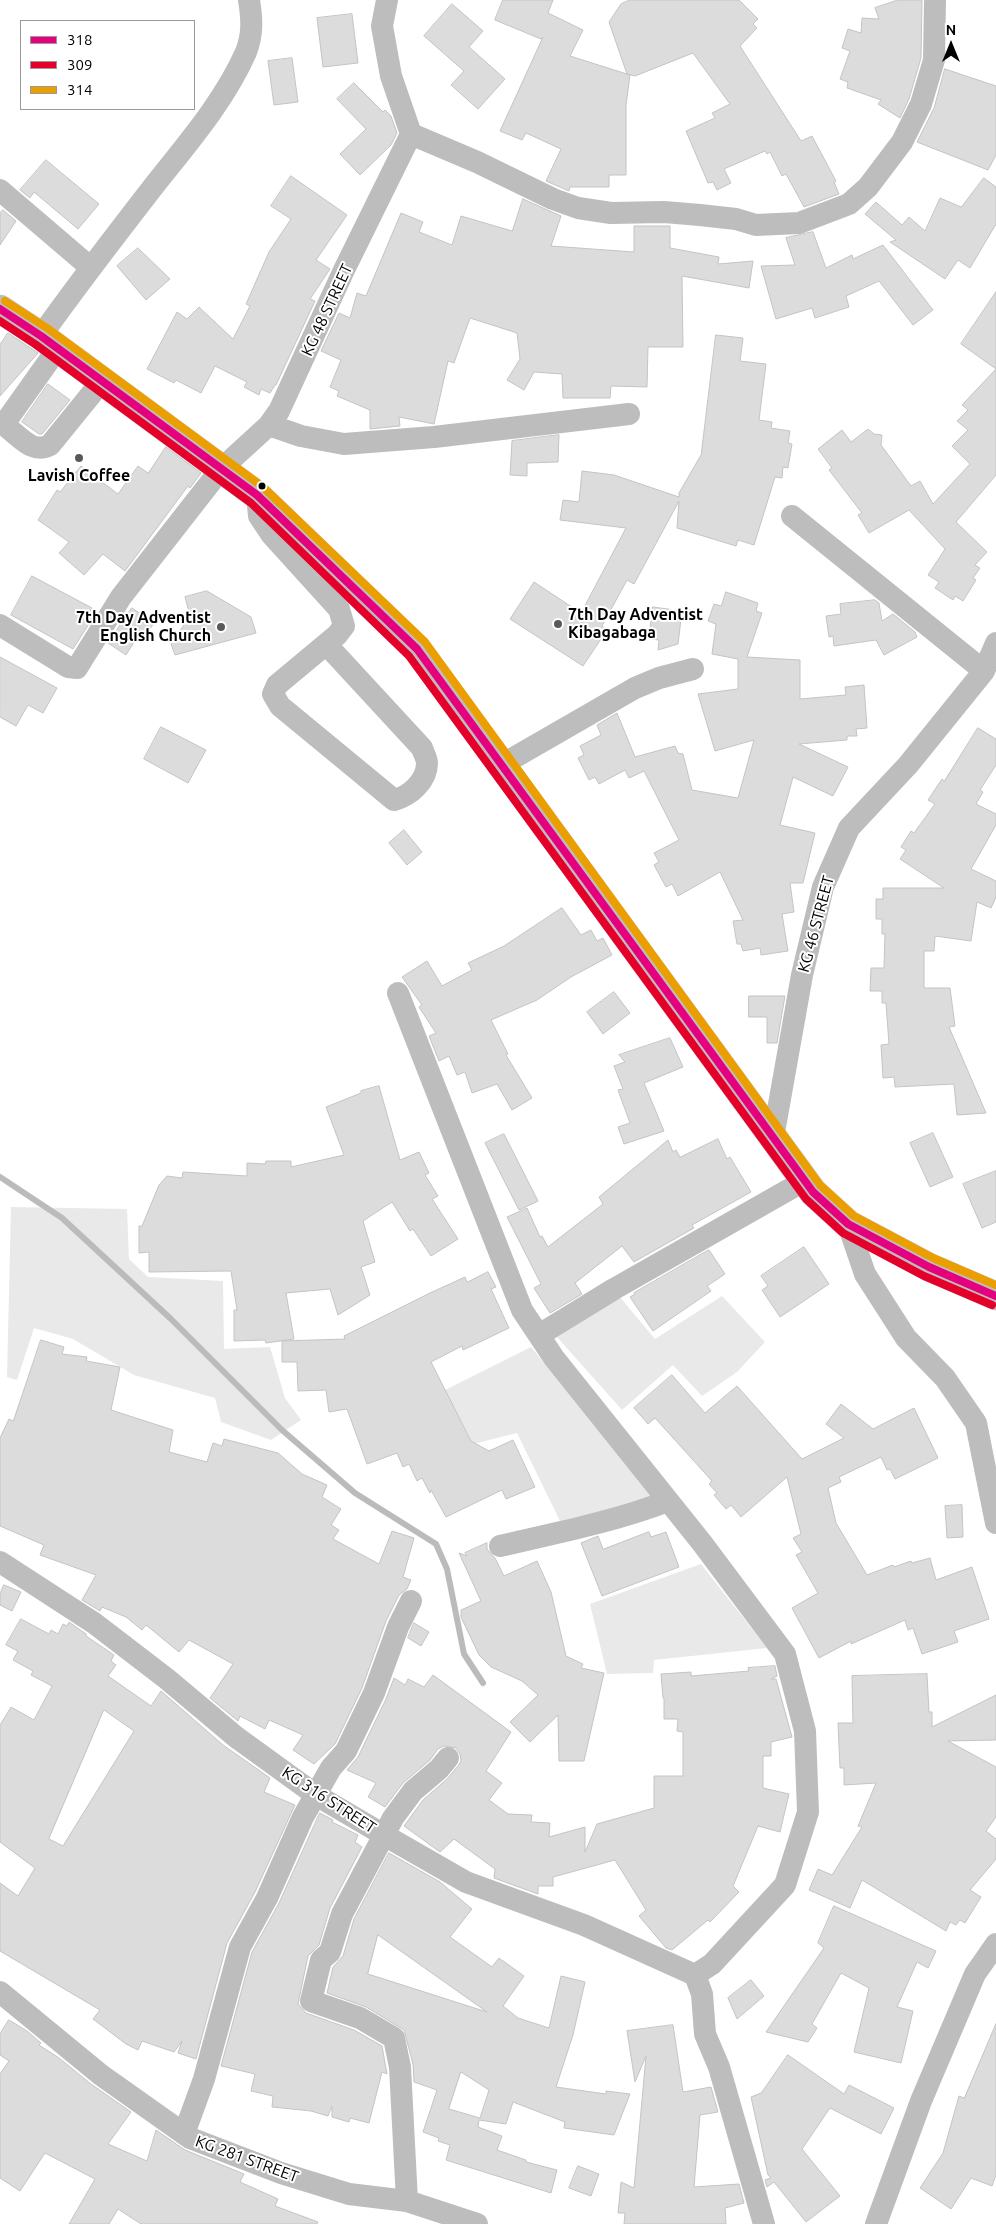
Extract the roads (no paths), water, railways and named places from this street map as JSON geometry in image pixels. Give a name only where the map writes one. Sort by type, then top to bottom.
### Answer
[{"type":"main road","points":[[0,309],[49,342],[220,470],[257,495],[417,649],[503,764],[804,1181],[848,1224],[930,1267],[996,1296]]},
{"type":"street","points":[[102,381],[50,445],[43,449],[35,449],[8,428],[7,420],[90,267],[199,128],[231,80],[246,51],[253,25],[250,0]]},
{"type":"street","points":[[387,0],[382,26],[391,76],[411,134],[477,162],[553,199],[578,208],[611,213],[664,212],[700,215],[736,219],[756,225],[800,223],[850,204],[868,187],[902,142],[921,104],[934,60],[935,0]]},
{"type":"street","name":"KG 48 STREET","points":[[0,624],[68,667],[77,668],[120,597],[220,470],[269,425],[287,396],[344,270],[411,134]]},
{"type":"street","points":[[0,190],[90,267]]},
{"type":"street","points":[[269,425],[301,436],[344,444],[453,435],[629,414]]},
{"type":"street","points":[[257,495],[259,516],[271,534],[340,609],[344,626],[326,644],[277,685],[273,694],[280,706],[394,800],[404,797],[424,779],[427,762],[422,748],[326,644]]},
{"type":"street","points":[[792,516],[984,671]]},
{"type":"street","name":"KG 46 STREET","points":[[773,1138],[802,975],[823,887],[834,862],[850,828],[908,765],[984,671],[996,643]]},
{"type":"street","points":[[503,764],[635,688],[659,678],[693,669]]},
{"type":"street","points":[[398,993],[522,1310],[554,1358],[668,1501],[785,1654],[805,1732],[808,1812],[785,1885],[712,1964],[695,1975],[702,1994],[705,2034],[720,2067],[764,2224]]},
{"type":"street","points":[[539,1335],[622,1284],[804,1181]]},
{"type":"street","points":[[848,1224],[865,1274],[906,1338],[945,1378],[976,1423],[996,1523]]},
{"type":"street","points":[[500,1546],[638,1512],[668,1501]]},
{"type":"street","name":"KG 316 STREET","points":[[0,1562],[94,1623],[167,1679],[236,1737],[316,1795],[466,1882],[584,1925],[695,1975]]},
{"type":"street","points":[[184,2134],[204,2079],[240,1947],[267,1898],[303,1817],[331,1768],[346,1751],[374,1693],[398,1627],[411,1601]]},
{"type":"street","points":[[407,2201],[400,2067],[394,2038],[360,2018],[311,2001],[320,1960],[330,1952],[342,1914],[393,1818],[413,1791],[440,1769],[448,1758]]},
{"type":"street","points":[[876,2224],[921,2101],[974,1974],[996,1944]]},
{"type":"street","name":"KG 281 STREET","points":[[0,1992],[101,2075],[190,2138],[281,2173],[349,2194],[407,2201],[469,2223]]},
{"type":"waterway","points":[[0,1177],[62,1218],[171,1319],[282,1430],[355,1493],[436,1544],[447,1569],[464,1654],[483,1683]]},
{"type":"place","name":"Lavish Coffee","points":[[79,458]]},
{"type":"place","name":"7th Day Adventist Kibagabaga","points":[[558,624]]},
{"type":"place","name":"7th Day Adventist English Church","points":[[221,627]]}]
